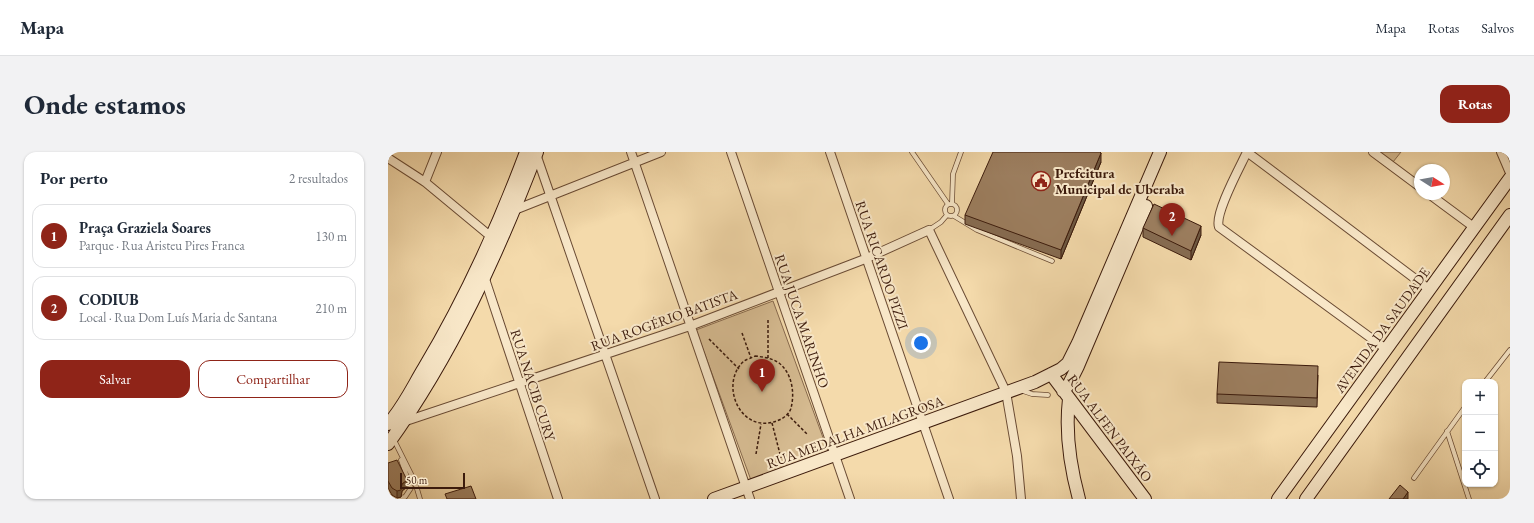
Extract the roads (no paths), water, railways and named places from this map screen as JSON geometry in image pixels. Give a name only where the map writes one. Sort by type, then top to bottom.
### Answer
[{"type":"street","points":[[426,182],[437,152]]},
{"type":"street","points":[[631,152],[748,493]]},
{"type":"street","points":[[512,211],[661,152]]},
{"type":"street","name":"RUA JUCA MARINHO","points":[[731,152],[850,499]]},
{"type":"street","name":"RUA RICARDO PIZZI","points":[[830,152],[865,259],[949,499]]},
{"type":"street","name":"RUA MEDALHA MILAGROSA","points":[[714,499],[748,493],[834,456],[922,422],[1012,391],[1062,369],[1073,354],[1160,152]]},
{"type":"street","points":[[1079,499],[1074,482],[1068,438],[1066,395],[1168,152]]},
{"type":"street","points":[[1386,349],[1223,231],[1218,223],[1220,212],[1247,152],[1430,290]]},
{"type":"street","points":[[1373,152],[1414,183]]},
{"type":"street","points":[[1501,152],[1510,174]]},
{"type":"street","points":[[533,153],[550,196],[655,499]]},
{"type":"street","points":[[388,424],[435,350],[512,211],[533,153]]},
{"type":"street","points":[[392,442],[440,361],[484,279],[496,240],[533,153]]},
{"type":"street","points":[[388,158],[426,182],[496,240]]},
{"type":"street","name":"AVENIDA DA SAUDADE","points":[[1278,499],[1510,178]]},
{"type":"street","points":[[1437,200],[1475,228]]},
{"type":"street","points":[[1306,499],[1510,215]]},
{"type":"street","points":[[929,230],[1012,391],[1021,499]]},
{"type":"street","name":"RUA ROGÉRIO BATISTA","points":[[403,422],[518,385],[690,326],[865,259],[929,230]]},
{"type":"street","name":"RUA NACIB CURY","points":[[484,279],[518,385],[558,499]]},
{"type":"street","name":"RUA ALFEN PAIXÃO","points":[[1051,374],[1145,499]]},
{"type":"lane","points":[[912,152],[950,203],[957,207],[957,213],[954,216]]},
{"type":"lane","points":[[947,215],[945,209],[950,203],[953,174],[961,152]]},
{"type":"lane","points":[[947,215],[954,216],[977,230],[1052,261]]},
{"type":"lane","points":[[929,230],[941,222],[947,215]]},
{"type":"lane","points":[[1487,379],[1510,350]]},
{"type":"lane","points":[[1012,391],[1048,395]]},
{"type":"lane","points":[[1414,478],[1462,410]]},
{"type":"lane","points":[[1447,431],[1469,499]]},
{"type":"lane","points":[[392,442],[415,482],[420,499]]},
{"type":"lane","points":[[388,496],[396,499],[405,497],[411,488],[392,442]]},
{"type":"place","name":"Prefeitura Municipal de Uberaba","points":[[1041,181]]},
{"type":"place","name":"CODIUB","points":[[1172,236]]},
{"type":"place","name":"Praça Graziela Soares","points":[[762,392]]}]
